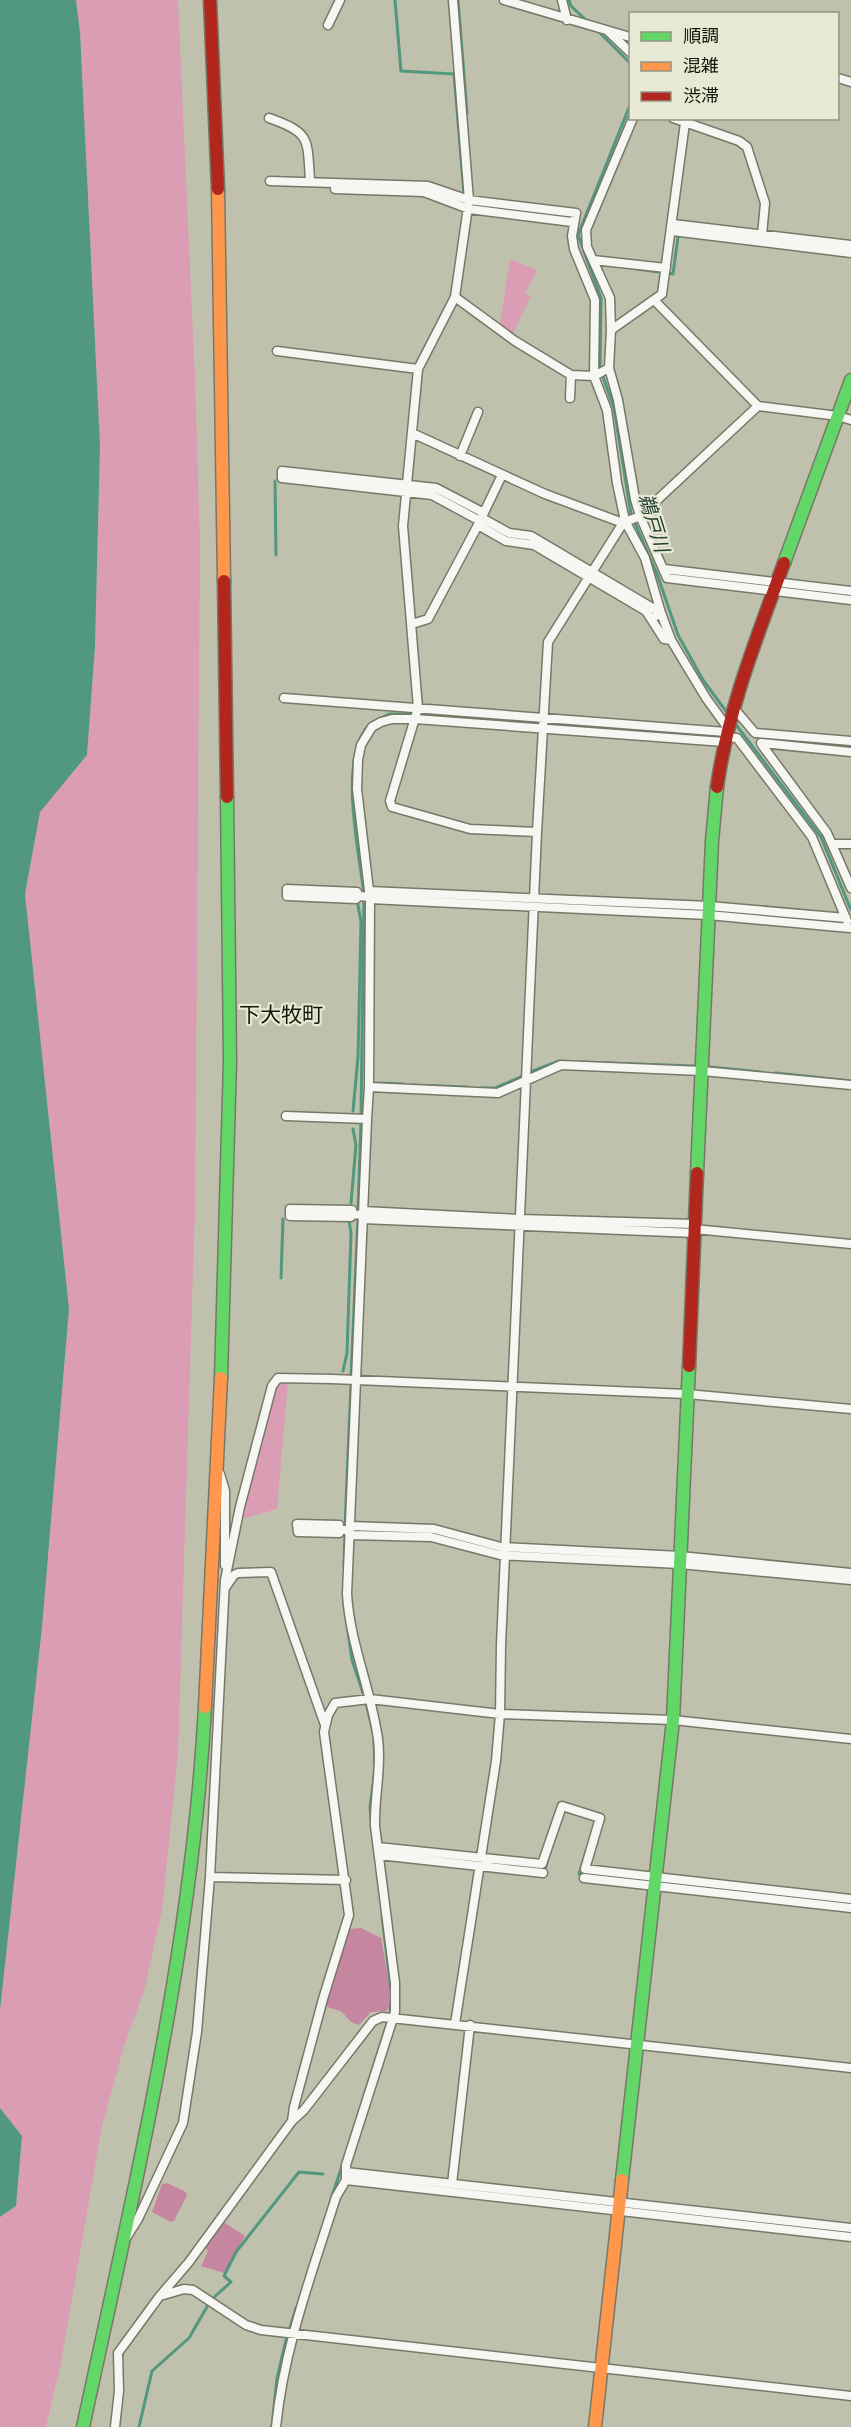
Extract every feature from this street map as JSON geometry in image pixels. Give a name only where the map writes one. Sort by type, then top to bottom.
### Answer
[{"type":"street","points":[[83,2427],[139,2168],[181,1945],[202,1765],[218,1467],[230,1060],[219,202],[210,0]]},
{"type":"street","points":[[328,25],[340,0]]},
{"type":"street","points":[[453,0],[469,204],[455,297],[418,369],[403,526],[418,708],[390,801],[392,807],[470,829],[537,832]]},
{"type":"street","points":[[504,0],[629,37]]},
{"type":"street","points":[[562,0],[567,20]]},
{"type":"street","points":[[604,30],[629,51]]},
{"type":"street","points":[[269,118],[296,128],[308,145],[310,180]]},
{"type":"street","points":[[632,120],[586,230],[587,247],[610,298],[611,330],[602,372],[618,400],[639,517],[664,568],[851,600]]},
{"type":"street","points":[[678,120],[739,141],[747,147],[765,203],[762,235]]},
{"type":"street","points":[[611,330],[662,294],[673,228],[685,123]]},
{"type":"street","points":[[270,181],[310,180],[428,186],[469,204]]},
{"type":"street","points":[[335,189],[424,192],[469,204],[572,222],[574,249],[595,300],[607,410],[617,483],[625,521],[645,558],[671,640],[726,732]]},
{"type":"street","points":[[673,228],[851,245]]},
{"type":"street","points":[[673,228],[851,253]]},
{"type":"street","points":[[593,260],[666,268]]},
{"type":"street","points":[[455,297],[515,341],[571,375],[602,372]]},
{"type":"street","points":[[654,300],[758,406],[838,416],[851,420]]},
{"type":"street","points":[[277,351],[418,369]]},
{"type":"street","points":[[570,398],[571,375]]},
{"type":"street","points":[[595,2427],[673,1720],[716,791],[732,709],[851,380]]},
{"type":"street","points":[[412,434],[545,494],[625,521],[639,517],[758,406]]},
{"type":"street","points":[[460,456],[478,412]]},
{"type":"street","points":[[406,488],[282,471],[282,478],[406,488],[436,488],[481,519],[509,533],[531,536],[646,611],[664,639],[671,640]]},
{"type":"street","points":[[412,624],[428,619],[502,475]]},
{"type":"street","points":[[455,2024],[496,1761],[500,1714],[512,1387],[542,728],[548,642],[625,521]]},
{"type":"street","points":[[590,575],[661,613]]},
{"type":"street","points":[[775,586],[851,591]]},
{"type":"street","points":[[651,619],[661,613]]},
{"type":"street","points":[[284,698],[726,732],[737,738],[812,837],[850,929],[709,911]]},
{"type":"street","points":[[732,709],[755,733],[813,811],[834,844],[851,888]]},
{"type":"street","points":[[276,2427],[281,2383],[293,2334],[336,2197],[346,2176],[346,2165],[393,2018],[395,1983],[378,1851],[375,1806],[380,1752],[370,1699],[349,1619],[347,1594],[369,1087],[369,895],[357,789],[361,745],[372,727],[381,722],[415,719],[542,728],[726,732]]},
{"type":"street","points":[[755,733],[851,741]]},
{"type":"street","points":[[762,745],[851,752]]},
{"type":"street","points":[[834,844],[851,844]]},
{"type":"street","points":[[359,896],[357,892],[287,888],[287,896],[356,899],[359,896],[369,895],[846,918]]},
{"type":"street","points":[[369,1087],[498,1093],[561,1065],[702,1071],[851,1085]]},
{"type":"street","points":[[286,1116],[367,1119]]},
{"type":"street","points":[[352,1214],[352,1210],[290,1209],[290,1216],[351,1217],[352,1214],[694,1229],[851,1244]]},
{"type":"street","points":[[225,1585],[240,1507],[272,1386],[278,1378],[687,1394],[851,1409]]},
{"type":"street","points":[[121,2247],[138,2219],[183,2123],[197,2032],[210,1877],[225,1585],[225,1491],[218,1467]]},
{"type":"street","points":[[339,1530],[431,1537],[505,1551],[680,1560],[851,1573]]},
{"type":"street","points":[[680,1560],[851,1580]]},
{"type":"street","points":[[225,1585],[238,1573],[271,1572],[325,1725],[345,1880],[349,1915],[317,2019],[292,2121]]},
{"type":"street","points":[[325,1725],[335,1703],[370,1699],[500,1714],[673,1720],[851,1739]]},
{"type":"street","points":[[480,1862],[542,1864],[562,1806],[600,1818],[585,1869],[656,1882],[851,1908]]},
{"type":"street","points":[[378,1851],[480,1862],[543,1873]]},
{"type":"street","points":[[210,1877],[345,1880]]},
{"type":"street","points":[[584,1878],[851,1899]]},
{"type":"street","points":[[114,2427],[119,2391],[118,2353],[159,2296],[189,2262],[292,2121],[304,2110],[373,2021],[382,2017],[470,2025],[851,2068]]},
{"type":"street","points":[[452,2184],[470,2025]]},
{"type":"street","points":[[346,2176],[452,2184],[851,2236]]},
{"type":"street","points":[[346,2176],[620,2207],[851,2228]]},
{"type":"street","points":[[159,2296],[184,2289],[192,2290],[246,2325],[261,2330],[851,2396]]},
{"type":"shaded area","points":[[0,0],[76,0],[80,32],[100,445],[95,646],[87,755],[40,812],[25,894],[69,1309],[42,1627],[0,2010]]},
{"type":"shaded area","points":[[76,0],[178,0],[200,543],[195,1208],[178,1753],[162,1911],[144,1991],[124,2046],[102,2126],[61,2362],[46,2427],[0,2427],[0,2217],[16,2206],[22,2136],[0,2108],[0,2010],[42,1627],[69,1309],[25,894],[39,812],[87,755],[95,646],[100,445],[80,32]]},
{"type":"shaded area","points":[[510,259],[537,270],[525,293],[531,296],[513,333],[500,324]]},
{"type":"shaded area","points":[[288,1382],[277,1509],[241,1519],[273,1390],[278,1384]]},
{"type":"shaded area","points":[[361,1928],[381,1938],[389,1983],[389,2008],[386,2011],[371,2012],[359,2025],[351,2022],[342,2012],[325,2006],[346,1934],[349,1929]]},
{"type":"shaded area","points":[[0,2108],[22,2136],[16,2206],[0,2217]]},
{"type":"shaded area","points":[[167,2183],[186,2192],[187,2195],[174,2221],[171,2222],[152,2212],[162,2184]]},
{"type":"shaded area","points":[[222,2221],[245,2236],[224,2273],[201,2266],[208,2251],[204,2246]]},
{"type":"waterway","points":[[395,0],[401,71],[454,74],[464,194]]},
{"type":"waterway","points":[[458,0],[467,113]]},
{"type":"waterway","name":"鵜戸川","points":[[569,0],[571,6],[587,21]]},
{"type":"waterway","name":"鵜戸川","points":[[596,29],[629,62]]},
{"type":"waterway","name":"鵜戸川","points":[[629,108],[578,235],[601,298],[600,368],[614,408],[631,514],[657,574],[678,635],[703,680],[728,714]]},
{"type":"waterway","points":[[496,208],[571,217]]},
{"type":"waterway","points":[[669,273],[673,274],[678,237]]},
{"type":"waterway","points":[[637,269],[659,272]]},
{"type":"waterway","points":[[275,481],[276,555]]},
{"type":"waterway","points":[[748,584],[766,585]]},
{"type":"waterway","points":[[801,590],[851,596]]},
{"type":"waterway","points":[[373,722],[389,714],[411,714]]},
{"type":"waterway","points":[[419,715],[538,723]]},
{"type":"waterway","name":"鵜戸川","points":[[734,722],[821,837],[851,910]]},
{"type":"waterway","points":[[546,723],[715,736]]},
{"type":"waterway","points":[[364,894],[355,831],[352,783],[359,741],[368,726]]},
{"type":"waterway","points":[[802,743],[851,747]]},
{"type":"waterway","points":[[361,1116],[364,899]]},
{"type":"waterway","points":[[353,1111],[358,1057],[361,922],[358,905]]},
{"type":"waterway","points":[[651,908],[701,910]]},
{"type":"waterway","points":[[715,911],[773,917]]},
{"type":"waterway","points":[[533,1071],[559,1061]]},
{"type":"waterway","points":[[581,1062],[694,1066]]},
{"type":"waterway","points":[[710,1067],[761,1072]]},
{"type":"waterway","points":[[776,1073],[851,1081]]},
{"type":"waterway","points":[[480,1088],[495,1088],[521,1077]]},
{"type":"waterway","points":[[378,1083],[404,1084]]},
{"type":"waterway","points":[[412,1085],[468,1087]]},
{"type":"waterway","points":[[358,1211],[361,1122]]},
{"type":"waterway","points":[[351,1203],[356,1145],[353,1129]]},
{"type":"waterway","points":[[351,1377],[358,1217]]},
{"type":"waterway","points":[[281,1278],[283,1219]]},
{"type":"waterway","points":[[343,1371],[347,1353],[351,1233],[349,1220]]},
{"type":"waterway","points":[[345,1527],[351,1384]]},
{"type":"waterway","points":[[355,1530],[398,1532]]},
{"type":"waterway","points":[[344,1566],[345,1532]]},
{"type":"waterway","points":[[344,1603],[352,1660],[363,1693]]},
{"type":"waterway","points":[[366,1703],[372,1728]]},
{"type":"waterway","points":[[371,1820],[370,1807],[375,1770],[374,1740]]},
{"type":"waterway","points":[[586,1852],[579,1874],[586,1874]]},
{"type":"waterway","points":[[514,1866],[545,1869],[548,1859]]},
{"type":"waterway","points":[[665,1883],[851,1904]]},
{"type":"waterway","points":[[382,1916],[391,1990]]},
{"type":"waterway","points":[[390,2013],[391,2002]]},
{"type":"waterway","points":[[364,2096],[387,2024]]},
{"type":"waterway","points":[[332,2196],[343,2163]]},
{"type":"waterway","points":[[212,2299],[231,2282],[224,2276],[236,2252],[299,2172],[323,2174]]},
{"type":"waterway","points":[[672,2213],[851,2232]]},
{"type":"waterway","points":[[139,2427],[152,2371],[189,2338],[208,2305]]},
{"type":"waterway","points":[[290,2328],[296,2308]]},
{"type":"waterway","points":[[272,2427],[277,2378],[287,2336]]},
{"type":"traffic: fast","points":[[784,563],[851,380]]},
{"type":"traffic: fast","points":[[697,1173],[712,841],[717,787]]},
{"type":"traffic: fast","points":[[221,1378],[230,1061],[227,797]]},
{"type":"traffic: fast","points":[[622,2180],[673,1720],[689,1366]]},
{"type":"traffic: fast","points":[[83,2427],[141,2159],[174,1979],[188,1889],[205,1707]]},
{"type":"traffic: slow","points":[[218,189],[224,581]]},
{"type":"traffic: slow","points":[[205,1707],[221,1378]]},
{"type":"traffic: slow","points":[[595,2427],[622,2180]]},
{"type":"traffic: jam","points":[[210,0],[218,189]]},
{"type":"traffic: jam","points":[[717,787],[736,701],[784,563]]},
{"type":"traffic: jam","points":[[224,581],[227,797]]},
{"type":"traffic: jam","points":[[689,1366],[697,1173]]},
{"type":"district","name":"下大牧町","points":[[281,1015]]}]
